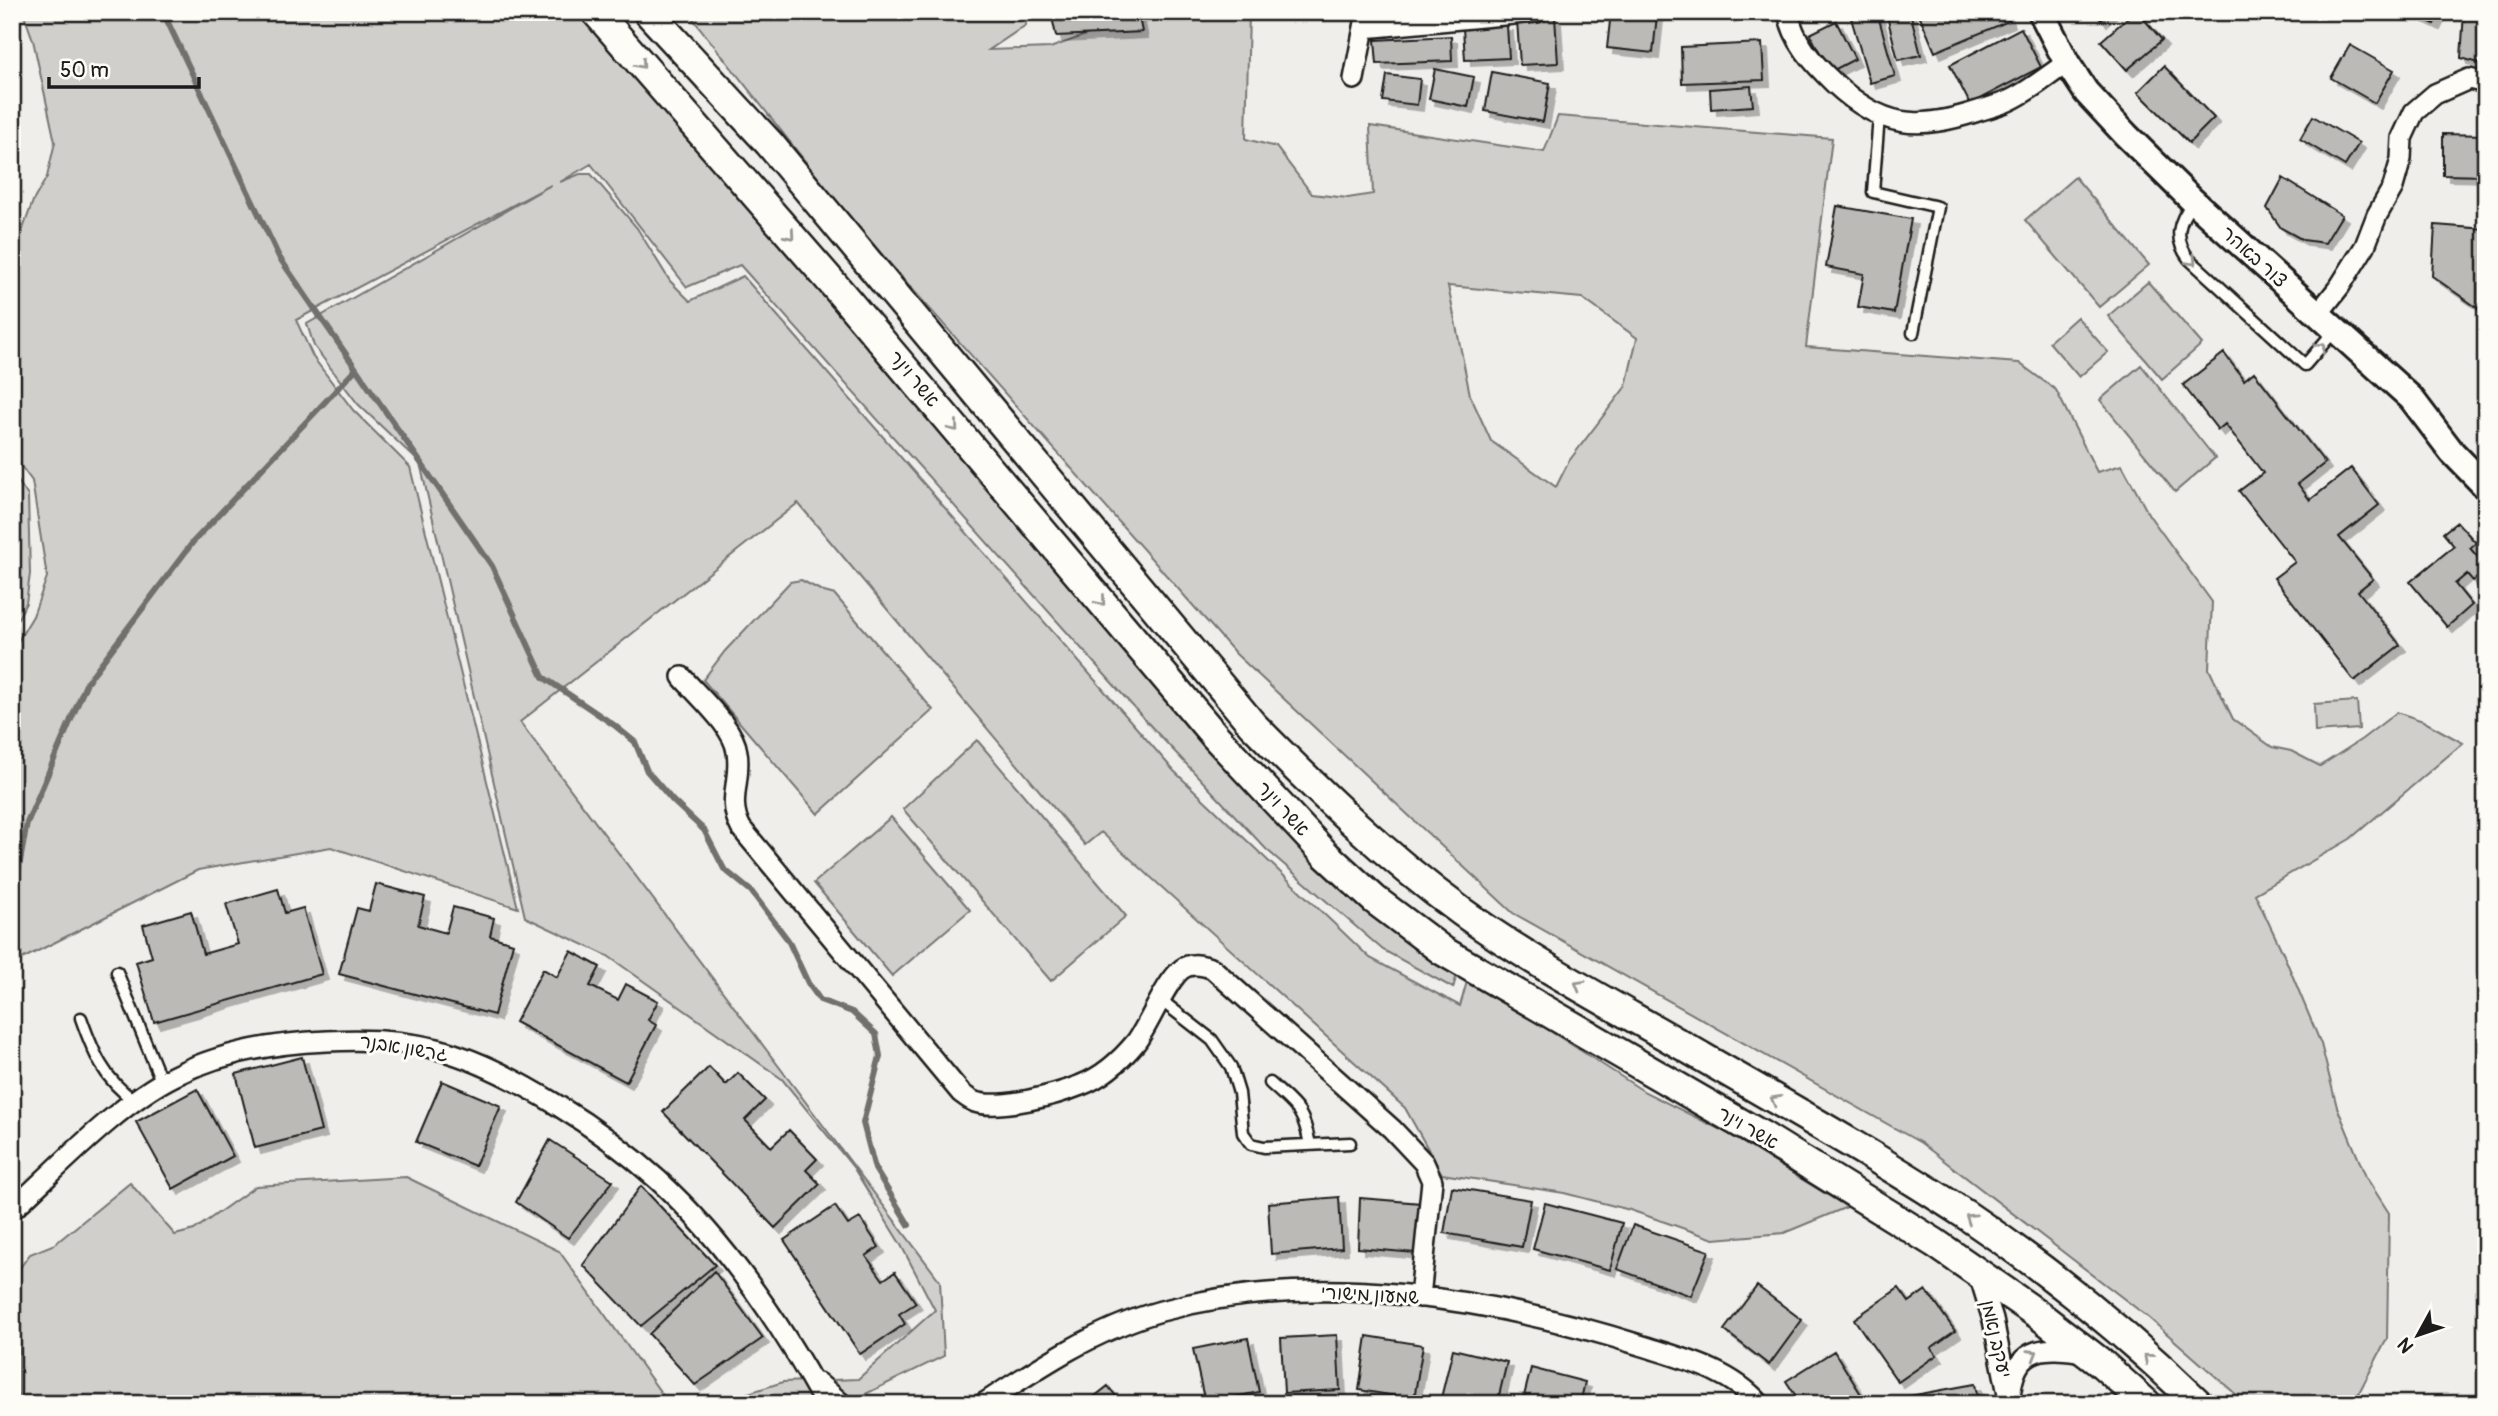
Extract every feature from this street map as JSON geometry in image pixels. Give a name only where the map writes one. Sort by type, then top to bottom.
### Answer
[{"type":"main road","name":"אשר וינר","points":[[596,12],[834,285],[1215,736],[1326,856],[1375,900],[1443,951],[1761,1135],[1893,1216],[2039,1315],[2147,1404]]},
{"type":"main road","name":"אשר וינר","points":[[648,12],[769,143],[1252,724],[1335,807],[1391,856],[1464,913],[1560,974],[1885,1164],[1967,1216],[2056,1279],[2199,1404]]},
{"type":"street","points":[[1354,79],[1365,20],[1537,12]]},
{"type":"street","points":[[1788,12],[1791,29],[1815,65],[1847,95],[1879,116],[1916,124],[1954,119],[2009,101],[2067,63]]},
{"type":"street","name":"צור באהר","points":[[2041,12],[2067,63],[2087,92],[2193,201],[2411,398],[2452,452],[2486,487]]},
{"type":"street","points":[[2327,322],[2340,286],[2365,246],[2377,215],[2393,187],[2401,159],[2402,138],[2414,112],[2435,94],[2469,79],[2486,83]]},
{"type":"street","points":[[682,677],[723,725],[737,750],[738,766],[733,801],[734,815],[741,828],[961,1093],[973,1102],[992,1104],[1036,1098],[1082,1085],[1112,1066],[1135,1043],[1174,978],[1184,968],[1201,964],[1213,969],[1392,1129],[1424,1163],[1432,1181],[1420,1297]]},
{"type":"street","name":"גרשון אבנר","points":[[12,1210],[135,1101],[162,1083],[209,1060],[298,1042],[372,1039],[438,1049],[482,1065],[534,1091],[588,1125],[661,1182],[700,1223],[739,1271],[806,1369],[825,1404]]},
{"type":"street","name":"יעקב נאמן","points":[[1979,1274],[1993,1320],[2010,1403]]},
{"type":"street","name":"שמעון מישורי","points":[[983,1404],[1088,1339],[1124,1323],[1163,1310],[1230,1298],[1301,1292],[1420,1297],[1531,1315],[1622,1339],[1713,1369],[1750,1392],[1760,1404]]},
{"type":"street","points":[[2010,1403],[2011,1385],[2019,1365],[2031,1353],[2041,1348],[2087,1352]]},
{"type":"street","name":"גרשון אבנר","points":[[806,1369],[842,1404]]},
{"type":"lane","points":[[1879,116],[1873,192],[1938,208],[1913,333]]},
{"type":"lane","points":[[2193,201],[2182,216],[2178,228],[2182,251],[2305,365],[2327,322]]},
{"type":"lane","points":[[117,971],[162,1083]]},
{"type":"lane","points":[[1162,1000],[1212,1040],[1231,1067],[1239,1093],[1243,1133],[1251,1144],[1264,1147],[1350,1143]]},
{"type":"lane","points":[[81,1018],[95,1057],[105,1074],[119,1090],[135,1101]]},
{"type":"lane","points":[[1270,1083],[1299,1110],[1305,1120],[1310,1145]]},
{"type":"shaded area","points":[[23,12],[576,12],[1222,752],[1458,971],[1453,988],[1383,950],[1266,849],[1146,721],[740,265],[687,287],[591,164],[560,182],[580,174],[591,174],[637,228],[670,281],[690,301],[743,276],[1174,771],[1370,958],[1460,1006],[1468,978],[1645,1092],[1727,1133],[1847,1207],[1784,1233],[1714,1239],[1630,1210],[1564,1193],[1442,1174],[1405,1108],[1101,832],[1085,845],[798,503],[520,722],[940,1281],[944,1356],[845,1404],[714,1404],[783,1382],[858,1379],[935,1310],[901,1245],[853,1167],[782,1079],[608,956],[525,917],[420,463],[358,404],[314,346],[307,324],[551,185],[296,320],[313,357],[353,410],[410,467],[518,908],[331,847],[198,870],[12,964],[12,651],[33,616],[47,577],[32,481],[12,454],[12,260],[33,201],[47,177],[55,142],[33,40]]},
{"type":"shaded area","points":[[698,12],[1025,12],[1026,25],[989,50],[1050,48],[1116,24],[1164,12],[1249,12],[1246,139],[1276,147],[1312,194],[1348,198],[1373,194],[1370,126],[1544,152],[1558,116],[1832,138],[1806,347],[2019,363],[2056,390],[2097,472],[2122,465],[2149,515],[2212,602],[2209,669],[2233,719],[2272,747],[2291,751],[2320,766],[2397,712],[2423,721],[2463,743],[2350,839],[2255,894],[2321,1044],[2337,1107],[2366,1177],[2389,1213],[2387,1339],[2353,1404],[2247,1404],[2149,1318],[1921,1143],[1513,913],[1236,654],[853,222],[693,19]],"holes":[[[1448,286],[1582,298],[1637,338],[1626,386],[1569,461],[1556,487],[1491,441],[1470,395]]]},
{"type":"shaded area","points":[[2075,177],[2149,265],[2099,307],[2025,220]]},
{"type":"shaded area","points":[[2148,282],[2202,344],[2162,379],[2108,316]]},
{"type":"shaded area","points":[[2077,317],[2108,352],[2079,377],[2049,342]]},
{"type":"shaded area","points":[[2141,365],[2215,458],[2175,492],[2100,400]]},
{"type":"shaded area","points":[[12,472],[28,496],[30,574],[26,603],[12,630]]},
{"type":"shaded area","points":[[801,580],[835,595],[933,710],[818,814],[703,680],[725,651],[790,582]]},
{"type":"shaded area","points":[[2357,701],[2359,729],[2315,732],[2314,704]]},
{"type":"shaded area","points":[[977,740],[1126,916],[1051,981],[903,809]]},
{"type":"shaded area","points":[[891,817],[970,910],[892,976],[814,883]]},
{"type":"shaded area","points":[[406,1177],[559,1251],[669,1404],[19,1404],[19,1269],[30,1254],[55,1244],[130,1183],[175,1235],[194,1230],[256,1186]]},
{"type":"building","points":[[1051,12],[1138,12],[1142,32],[1056,36]]},
{"type":"building","points":[[1378,12],[1426,12],[1427,15],[1379,19]]},
{"type":"building","points":[[1611,12],[1657,15],[1653,53],[1607,48]]},
{"type":"building","points":[[1877,12],[1895,76],[1870,83],[1851,18]]},
{"type":"building","points":[[1886,12],[1910,12],[1921,55],[1898,60]]},
{"type":"building","points":[[1918,12],[2006,12],[2009,21],[1935,52]]},
{"type":"building","points":[[2095,12],[2110,12],[2101,20]]},
{"type":"building","points":[[2134,12],[2138,12],[2162,40],[2127,70],[2101,41]]},
{"type":"building","points":[[2409,12],[2440,12],[2434,24]]},
{"type":"building","points":[[2464,12],[2486,12],[2486,65],[2461,58]]},
{"type":"building","points":[[1555,17],[1558,63],[1520,65],[1517,20]]},
{"type":"building","points":[[1836,21],[1855,59],[1830,72],[1810,34]]},
{"type":"building","points":[[1507,25],[1509,58],[1465,60],[1463,28]]},
{"type":"building","points":[[2021,28],[2041,67],[1970,104],[1950,65]]},
{"type":"building","points":[[1451,36],[1452,61],[1377,64],[1375,40]]},
{"type":"building","points":[[1762,43],[1764,80],[1682,83],[1681,47]]},
{"type":"building","points":[[2350,45],[2394,70],[2375,103],[2331,78]]},
{"type":"building","points":[[2164,66],[2214,118],[2189,143],[2138,92]]},
{"type":"building","points":[[1435,69],[1474,77],[1468,107],[1429,99]]},
{"type":"building","points":[[1492,72],[1550,83],[1543,122],[1485,111]]},
{"type":"building","points":[[1387,75],[1420,79],[1417,105],[1383,101]]},
{"type":"building","points":[[1751,86],[1753,106],[1711,109],[1710,89]]},
{"type":"building","points":[[2313,116],[2359,143],[2345,166],[2300,139]]},
{"type":"building","points":[[2443,134],[2486,135],[2486,176],[2443,175]]},
{"type":"building","points":[[2283,178],[2342,215],[2325,243],[2303,240],[2281,228],[2267,208]]},
{"type":"building","points":[[1837,206],[1911,219],[1894,313],[1858,307],[1864,274],[1826,267]]},
{"type":"building","points":[[2435,225],[2486,229],[2486,314],[2432,276]]},
{"type":"building","points":[[2224,353],[2244,380],[2254,372],[2325,463],[2298,484],[2310,500],[2351,468],[2379,505],[2339,537],[2373,579],[2358,591],[2400,645],[2354,681],[2274,578],[2295,562],[2239,491],[2263,473],[2225,424],[2218,430],[2183,385]]},
{"type":"building","points":[[2457,522],[2476,543],[2470,548],[2486,567],[2486,571],[2473,581],[2467,574],[2455,584],[2472,605],[2447,627],[2410,582],[2454,546],[2443,533]]},
{"type":"building","points":[[376,884],[425,897],[418,925],[446,933],[453,907],[494,918],[490,936],[513,943],[494,1015],[339,974],[357,908],[369,911]]},
{"type":"building","points":[[278,889],[285,913],[303,908],[322,974],[154,1022],[136,962],[152,957],[143,925],[191,911],[203,954],[238,944],[226,904]]},
{"type":"building","points":[[571,951],[600,967],[590,986],[618,1000],[626,984],[658,1001],[648,1020],[656,1025],[626,1082],[515,1022],[543,969],[557,977]]},
{"type":"building","points":[[302,1057],[321,1131],[255,1148],[236,1074]]},
{"type":"building","points":[[709,1067],[726,1085],[738,1073],[765,1100],[745,1120],[771,1147],[789,1130],[817,1159],[806,1170],[820,1184],[775,1228],[663,1112]]},
{"type":"building","points":[[442,1081],[501,1106],[475,1166],[416,1142]]},
{"type":"building","points":[[197,1089],[233,1156],[173,1189],[136,1122]]},
{"type":"building","points":[[550,1140],[613,1181],[568,1238],[516,1202]]},
{"type":"building","points":[[641,1186],[715,1265],[641,1326],[583,1265]]},
{"type":"building","points":[[1452,1187],[1531,1200],[1522,1247],[1444,1233]]},
{"type":"building","points":[[1339,1197],[1342,1248],[1271,1254],[1268,1203]]},
{"type":"building","points":[[1360,1198],[1421,1203],[1415,1253],[1358,1248]]},
{"type":"building","points":[[1545,1203],[1622,1223],[1610,1270],[1533,1249]]},
{"type":"building","points":[[835,1206],[848,1225],[860,1218],[879,1247],[866,1256],[883,1280],[895,1272],[916,1303],[899,1314],[905,1324],[860,1354],[784,1240]]},
{"type":"building","points":[[1633,1225],[1709,1251],[1691,1296],[1617,1269]]},
{"type":"building","points":[[714,1271],[763,1338],[695,1385],[649,1334]]},
{"type":"building","points":[[1757,1286],[1802,1320],[1769,1365],[1724,1330]]},
{"type":"building","points":[[1899,1288],[1909,1302],[1926,1290],[1955,1331],[1931,1348],[1937,1355],[1898,1382],[1854,1319]]},
{"type":"building","points":[[1337,1335],[1340,1390],[1284,1393],[1281,1338]]},
{"type":"building","points":[[1367,1336],[1423,1345],[1414,1399],[1359,1390]]},
{"type":"building","points":[[1248,1338],[1259,1392],[1205,1403],[1193,1349]]},
{"type":"building","points":[[1453,1349],[1507,1362],[1497,1404],[1440,1402]]},
{"type":"building","points":[[1834,1351],[1864,1399],[1856,1404],[1801,1404],[1786,1381]]},
{"type":"building","points":[[1531,1368],[1585,1382],[1580,1404],[1522,1404]]},
{"type":"building","points":[[1975,1384],[1979,1404],[1906,1404],[1904,1397]]},
{"type":"building","points":[[1108,1386],[1122,1404],[1085,1404]]},
{"type":"waterway","points":[[163,12],[279,257],[492,566],[543,677],[635,742],[647,771],[673,801],[704,830],[724,869],[751,891],[788,940],[808,983],[820,1000],[852,1012],[876,1034],[880,1056],[863,1123],[875,1169],[909,1225]]},
{"type":"waterway","points":[[12,905],[27,823],[87,682],[193,542],[356,369]]}]
